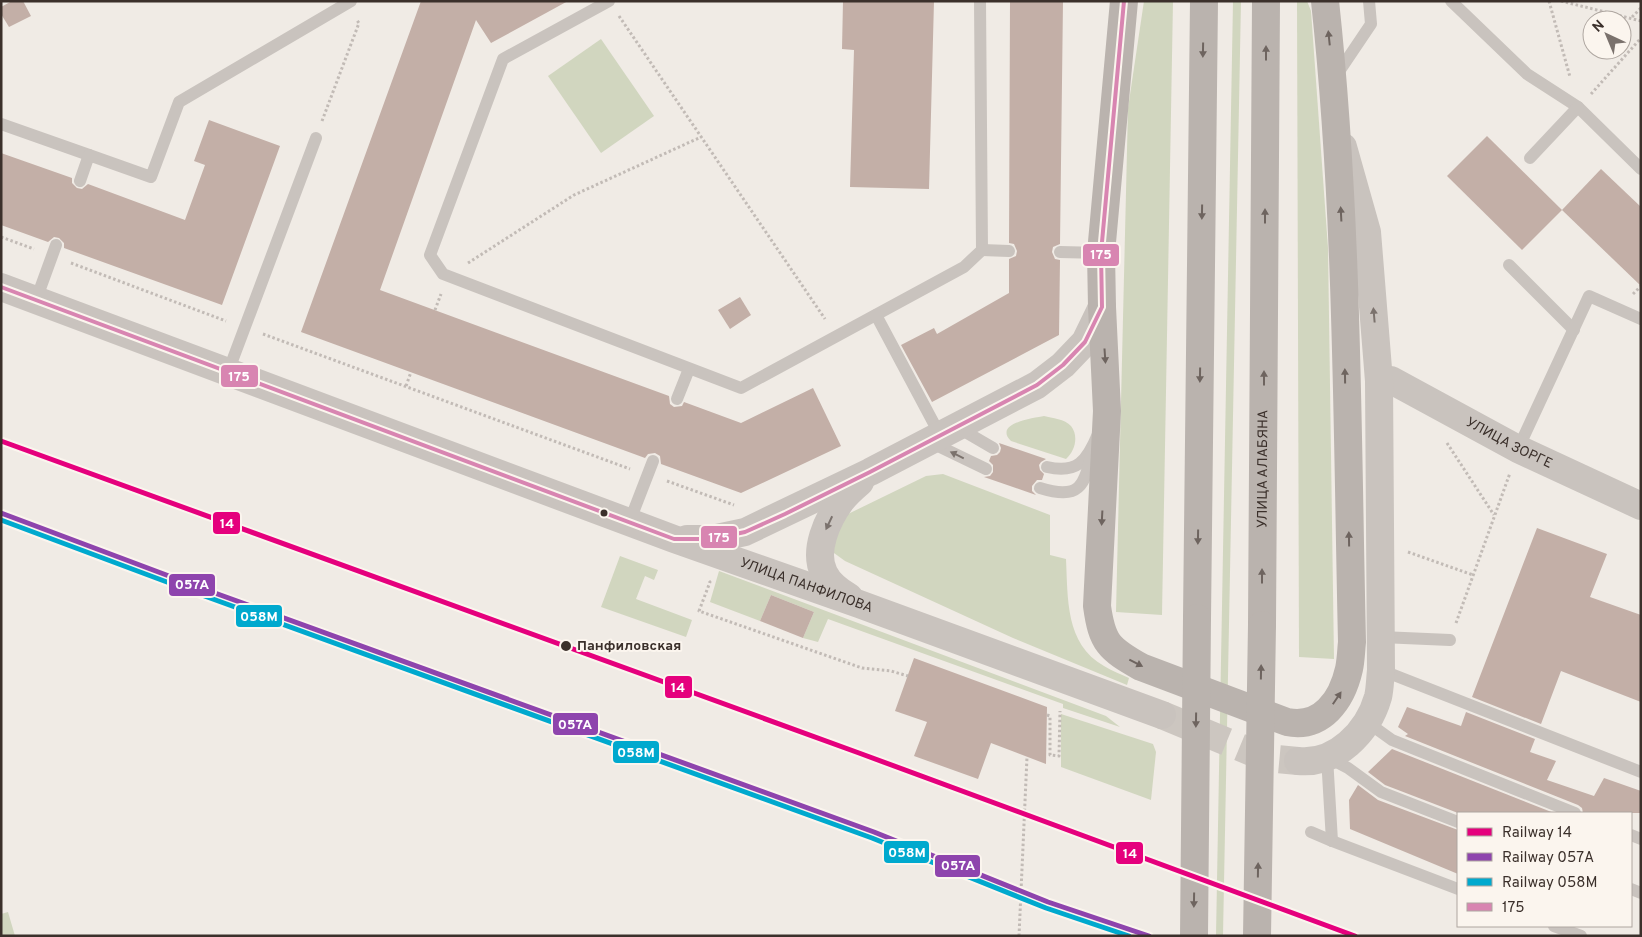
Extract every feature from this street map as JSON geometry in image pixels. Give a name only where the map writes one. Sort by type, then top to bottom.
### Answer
[{"type":"main road","points":[[1124,1],[1101,253],[1107,411],[1097,606],[1102,635],[1111,648],[1121,656],[1142,667],[1287,722],[1298,724],[1311,722],[1322,716],[1343,690],[1350,668],[1352,642],[1342,237],[1336,121],[1325,1]]},
{"type":"main road","points":[[1194,936],[1204,1]]},
{"type":"main road","name":"УЛИЦА АЛАБЯНА","points":[[1257,936],[1262,625],[1266,1]]},
{"type":"street","points":[[1310,760],[1342,749],[1356,737],[1367,722],[1378,697],[1381,670],[1379,381],[1367,232],[1336,121]]},
{"type":"street","name":"УЛИЦА ПАНФИЛОВА","points":[[1,287],[674,539],[859,604],[1162,715]]},
{"type":"street","points":[[674,539],[712,539],[745,532],[870,472],[1037,385],[1063,364],[1085,342],[1102,307]]},
{"type":"street","name":"УЛИЦА ЗОРГЕ","points":[[1379,381],[1391,380],[1518,449],[1641,506]]},
{"type":"street","points":[[859,604],[836,589],[824,573],[820,550],[826,525],[841,500],[870,472]]},
{"type":"lane","points":[[609,1],[503,59],[430,255],[443,274],[741,388],[964,267],[982,250],[1010,251]]},
{"type":"lane","points":[[980,1],[982,250]]},
{"type":"lane","points":[[1333,80],[1371,24],[1369,1]]},
{"type":"lane","points":[[1450,1],[1527,74],[1578,107],[1641,169]]},
{"type":"lane","points":[[1,124],[151,177],[180,102],[348,2]]},
{"type":"lane","points":[[1530,158],[1578,107]]},
{"type":"lane","points":[[228,372],[316,138]]},
{"type":"lane","points":[[80,181],[89,155]]},
{"type":"lane","points":[[36,300],[54,251]]},
{"type":"lane","points":[[1060,252],[1101,253]]},
{"type":"lane","points":[[1508,265],[1574,330]]},
{"type":"lane","points":[[1518,449],[1589,296],[1641,319]]},
{"type":"lane","points":[[876,315],[941,434],[986,469]]},
{"type":"lane","points":[[677,399],[689,369]]},
{"type":"lane","points":[[1040,488],[1068,494],[1080,487],[1086,476],[1092,449],[1107,411]]},
{"type":"lane","points":[[941,434],[993,448]]},
{"type":"lane","points":[[1047,467],[1059,470],[1077,466],[1086,459],[1092,449]]},
{"type":"lane","points":[[629,522],[653,461]]},
{"type":"lane","points":[[1380,637],[1450,640]]},
{"type":"lane","points":[[1381,670],[1641,772]]},
{"type":"lane","points":[[1367,722],[1392,740],[1572,812]]},
{"type":"lane","points":[[1332,842],[1310,760],[1348,768],[1380,792],[1457,822]]},
{"type":"lane","points":[[1311,832],[1332,842],[1457,890]]},
{"type":"lane","points":[[1557,927],[1581,936]]},
{"type":"path","points":[[609,1],[836,336]]},
{"type":"path","points":[[1550,1],[1578,107]]},
{"type":"path","points":[[1561,1],[1601,10]]},
{"type":"path","points":[[316,138],[359,23],[348,2]]},
{"type":"path","points":[[1641,8],[1632,17],[1641,21]]},
{"type":"path","points":[[1578,107],[1641,38]]},
{"type":"path","points":[[435,310],[448,276],[574,196],[701,137]]},
{"type":"path","points":[[1,237],[54,251],[244,327],[734,505]]},
{"type":"path","points":[[406,386],[411,372]]},
{"type":"path","points":[[1446,442],[1495,515]]},
{"type":"path","points":[[1450,640],[1518,449]]},
{"type":"path","points":[[1405,550],[1473,575]]},
{"type":"path","points":[[702,579],[710,582],[699,611],[862,668],[891,671],[908,676]]},
{"type":"path","points":[[1048,716],[1050,755],[1059,756],[1060,711]]},
{"type":"path","points":[[1019,936],[1027,757]]},
{"type":"green space","points":[[1144,1],[1173,1],[1162,615],[1116,612],[1128,108]]},
{"type":"green space","points":[[1233,1],[1241,1],[1223,936],[1216,936]]},
{"type":"green space","points":[[1297,1],[1307,1],[1311,11],[1328,248],[1334,659],[1299,657]]},
{"type":"green space","points":[[601,39],[654,116],[601,153],[548,76]]},
{"type":"green space","points":[[1044,416],[1058,419],[1071,426],[1075,434],[1075,443],[1072,452],[1066,459],[1011,441],[1007,435],[1007,430],[1017,422]]},
{"type":"green space","points":[[943,474],[1050,515],[1050,555],[1066,559],[1067,589],[1075,633],[1091,657],[1107,668],[1129,678],[1127,685],[1013,638],[845,561],[834,553],[830,540],[848,514],[926,476]]},
{"type":"green space","points":[[620,556],[658,570],[654,580],[645,576],[636,599],[692,620],[686,637],[601,607]]},
{"type":"green space","points":[[719,571],[1106,716],[1120,727],[1063,708],[1063,704],[828,619],[818,642],[803,638],[814,612],[771,595],[760,621],[710,602]]},
{"type":"green space","points":[[1061,714],[1153,744],[1156,752],[1151,800],[1061,767]]},
{"type":"green space","points":[[8,912],[15,936],[1,936],[1,914]]},
{"type":"building","points":[[12,1],[23,1],[31,16],[9,27],[1,14],[1,7]]},
{"type":"building","points":[[421,1],[568,1],[491,43],[476,20],[380,290],[669,396],[670,404],[674,407],[682,406],[684,402],[741,423],[813,388],[841,446],[741,493],[661,464],[660,456],[655,453],[648,454],[645,458],[301,332]]},
{"type":"building","points":[[843,1],[934,1],[929,189],[850,187],[854,50],[842,49]]},
{"type":"building","points":[[1010,1],[1063,1],[1060,244],[1053,247],[1052,252],[1055,259],[1060,260],[1059,335],[932,402],[901,345],[934,328],[937,334],[1009,293],[1009,259],[1016,256],[1017,251],[1014,244],[1009,243]]},
{"type":"building","points":[[209,120],[280,146],[222,305],[64,248],[64,243],[59,238],[54,237],[48,242],[1,225],[1,153],[72,178],[72,183],[77,188],[82,189],[88,184],[185,220],[205,165],[194,161]]},
{"type":"building","points":[[1487,136],[1562,210],[1522,250],[1447,176]]},
{"type":"building","points":[[1601,169],[1641,207],[1641,286],[1562,210]]},
{"type":"building","points":[[740,297],[751,315],[730,329],[718,310]]},
{"type":"building","points":[[999,443],[1046,459],[1039,465],[1040,470],[1044,474],[1042,480],[1037,480],[1032,486],[1032,491],[1036,495],[984,477],[990,476],[993,472],[993,465],[989,461],[991,456],[997,455],[1000,452]]},
{"type":"building","points":[[1537,528],[1607,554],[1590,597],[1641,615],[1641,702],[1561,671],[1541,724],[1472,697]]},
{"type":"building","points":[[771,595],[814,612],[803,638],[760,621]]},
{"type":"building","points":[[914,658],[1047,707],[1046,764],[991,743],[978,779],[914,756],[927,722],[895,711]]},
{"type":"building","points":[[1407,707],[1461,726],[1466,712],[1535,739],[1530,752],[1556,761],[1547,780],[1594,796],[1604,778],[1641,791],[1641,813],[1583,812],[1582,808],[1578,805],[1405,736],[1408,734],[1398,727]]},
{"type":"building","points":[[1392,749],[1551,812],[1457,813],[1385,785],[1368,772]]},
{"type":"building","points":[[1358,785],[1378,800],[1457,830],[1457,874],[1350,829],[1349,800]]},
{"type":"tunnel","points":[[1162,715],[1266,758],[1298,761]]},
{"type":"rail line","name":"14","points":[[1,441],[859,753],[1355,936]]},
{"type":"rail line","name":"057А","points":[[1,513],[201,588],[874,832],[1048,902],[1149,936]]},
{"type":"rail line","name":"058М","points":[[1,520],[199,594],[872,838],[1046,908],[1129,936]]},
{"type":"transit line","name":"175","points":[[1,287],[674,539],[712,539],[745,532],[870,472],[1037,385],[1063,365],[1085,342],[1102,307],[1101,253],[1124,1]]},
{"type":"place","name":"Панфиловская","points":[[566,646]]}]
